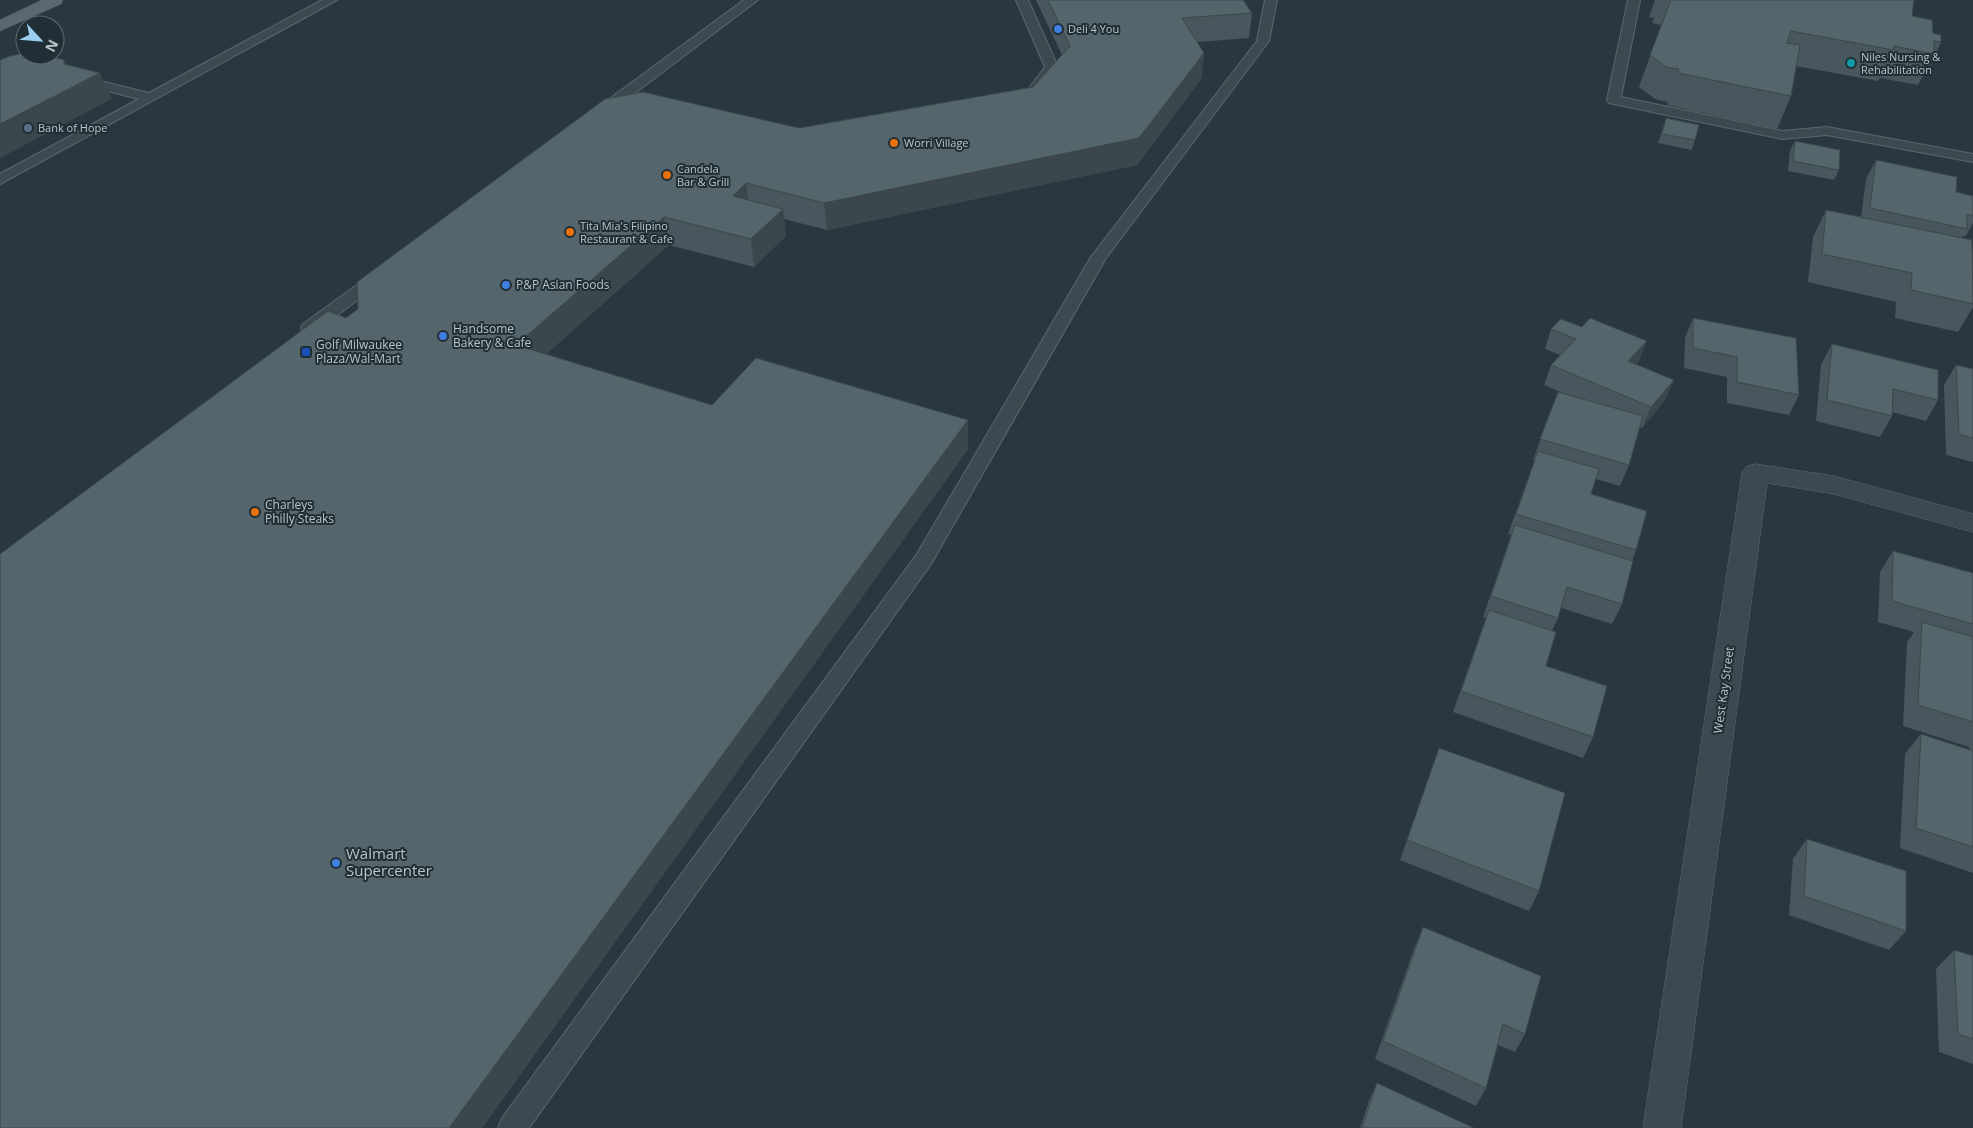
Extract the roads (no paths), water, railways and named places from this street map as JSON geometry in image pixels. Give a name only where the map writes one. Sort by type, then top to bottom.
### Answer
[{"type":"main road","points":[[0,26],[55,0]]},
{"type":"street","name":"West Kay Street","points":[[1662,1128],[1755,474],[1834,485],[1973,523]]},
{"type":"lane","points":[[0,180],[331,0]]},
{"type":"lane","points":[[587,122],[752,0]]},
{"type":"lane","points":[[1022,0],[1052,67],[1031,96]]},
{"type":"lane","points":[[512,1128],[924,559],[1100,257],[1263,40],[1271,0]]},
{"type":"lane","points":[[1634,0],[1614,100],[1782,135],[1827,131],[1973,158]]},
{"type":"lane","points":[[69,77],[151,98]]},
{"type":"lane","points":[[616,100],[635,105]]},
{"type":"lane","points":[[300,335],[393,266]]},
{"type":"place","name":"Deli 4 You","points":[[1058,29]]},
{"type":"place","name":"Niles Nursing & Rehabilitation","points":[[1851,63]]},
{"type":"place","name":"Bank of Hope","points":[[28,128]]},
{"type":"place","name":"Worri Village","points":[[894,143]]},
{"type":"place","name":"Candela Bar & Grill","points":[[667,175]]},
{"type":"place","name":"Tita Mia's Filipino Restaurant & Cafe","points":[[570,232]]},
{"type":"place","name":"P&P Asian Foods","points":[[506,285]]},
{"type":"place","name":"Handsome Bakery & Cafe","points":[[443,336]]},
{"type":"place","name":"Golf Milwaukee Plaza/Wal-Mart","points":[[306,352]]},
{"type":"place","name":"Charleys Philly Steaks","points":[[255,512]]},
{"type":"place","name":"Walmart Supercenter","points":[[336,863]]}]
